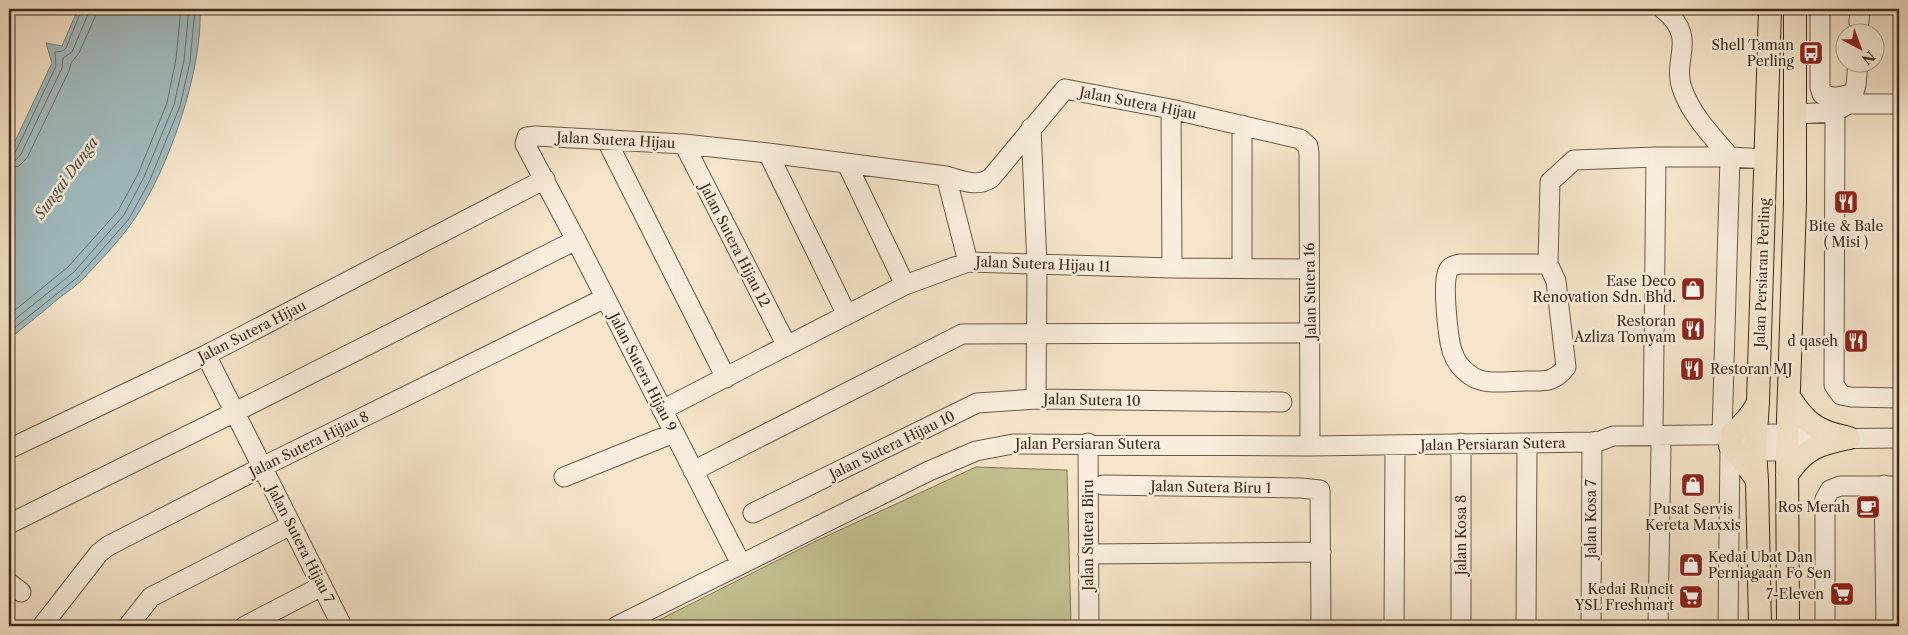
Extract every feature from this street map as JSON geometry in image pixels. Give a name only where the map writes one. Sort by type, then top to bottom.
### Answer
[{"type":"main road","name":"Jalan Persiaran Perling","points":[[1760,626],[1755,443],[1758,401],[1770,9]]},
{"type":"main road","points":[[1788,626],[1787,475],[1794,441],[1790,398],[1795,203],[1795,11]]},
{"type":"main road","points":[[1790,398],[1800,414],[1815,427],[1832,435],[1850,438]]},
{"type":"main road","points":[[1757,480],[1728,438],[1752,414],[1758,401]]},
{"type":"main road","points":[[1787,475],[1796,461],[1809,450],[1824,443],[1850,438]]},
{"type":"street","points":[[1663,9],[1671,16],[1683,39],[1680,73],[1682,89],[1703,127],[1730,157],[1728,626]]},
{"type":"street","points":[[1795,11],[1820,11],[1820,87],[1822,94],[1827,97],[1847,96],[1854,92],[1857,72]]},
{"type":"street","name":"Jalan Sutera Hijau","points":[[9,449],[206,355],[545,179],[525,144],[528,137],[684,144],[946,176],[973,184],[986,181],[1064,89],[1171,108],[1300,139]]},
{"type":"street","points":[[1794,114],[1835,112],[1848,104],[1899,104]]},
{"type":"street","points":[[1171,108],[1172,268]]},
{"type":"street","points":[[1835,112],[1834,385],[1840,395],[1899,398]]},
{"type":"street","points":[[1242,125],[1242,268]]},
{"type":"street","name":"Jalan Sutera 10","points":[[1031,128],[1036,265],[1036,399],[1282,402]]},
{"type":"street","name":"Jalan Sutera 16","points":[[1300,139],[1308,146],[1309,153],[1310,446]]},
{"type":"street","points":[[607,141],[726,378]]},
{"type":"street","name":"Jalan Sutera Hijau 12","points":[[684,144],[787,346]]},
{"type":"street","points":[[768,153],[847,315]]},
{"type":"street","points":[[1656,157],[1658,626]]},
{"type":"street","points":[[1548,264],[1460,264],[1452,266],[1448,272],[1445,293],[1452,350],[1458,364],[1471,376],[1488,382],[1550,381],[1560,375],[1566,367],[1556,282],[1548,264],[1550,182],[1574,160],[1656,157],[1766,159]]},
{"type":"street","points":[[847,164],[905,285]]},
{"type":"street","points":[[946,176],[968,262]]},
{"type":"street","name":"Jalan Sutera Hijau 9","points":[[545,179],[741,564]]},
{"type":"street","points":[[9,524],[576,240]]},
{"type":"street","name":"Jalan Sutera Hijau 11","points":[[662,410],[905,285],[968,262],[1172,268],[1309,269]]},
{"type":"street","name":"Jalan Sutera Hijau 8","points":[[42,626],[99,554],[108,546],[262,467],[605,298]]},
{"type":"street","points":[[693,471],[962,334],[1310,333]]},
{"type":"street","name":"Jalan Sutera Hijau 7","points":[[206,355],[342,626]]},
{"type":"street","name":"Jalan Sutera Hijau 10","points":[[753,513],[977,403],[1036,399]]},
{"type":"street","points":[[564,477],[674,434]]},
{"type":"street","name":"Jalan Persiaran Sutera","points":[[617,626],[929,471],[976,451],[1013,444],[1395,446],[1461,443],[1596,442],[1611,445],[1657,440],[1728,438],[1755,443],[1850,438],[1899,438]]},
{"type":"street","name":"Jalan Kosa 7","points":[[1591,626],[1596,442]]},
{"type":"street","name":"Jalan Sutera Biru","points":[[1088,443],[1089,626]]},
{"type":"street","name":"Jalan Kosa 8","points":[[1461,443],[1461,626]]},
{"type":"street","points":[[1526,626],[1527,443]]},
{"type":"street","points":[[1394,626],[1395,446]]},
{"type":"street","name":"Jalan Sutera Biru 1","points":[[1103,485],[1301,488],[1320,490],[1321,552]]},
{"type":"street","points":[[1825,626],[1825,499],[1830,490],[1840,486],[1892,486],[1893,598],[1886,626]]},
{"type":"street","points":[[128,626],[151,597],[291,525]]},
{"type":"street","points":[[1088,554],[1321,552],[1321,626]]},
{"type":"street","points":[[245,626],[322,586]]},
{"type":"shaded area","points":[[976,467],[1067,470],[1071,626],[647,626],[816,541]]},
{"type":"water","name":"Sungai Danga","points":[[78,9],[200,9],[196,61],[181,119],[170,148],[159,175],[133,221],[83,279],[9,339],[9,154],[52,63],[46,43],[62,46]]},
{"type":"place","name":"Shell Taman Perling","points":[[1811,53]]},
{"type":"place","name":"Bite & Bale ( Misi )","points":[[1846,202]]},
{"type":"place","name":"Ease Deco Renovation Sdn. Bhd.","points":[[1693,289]]},
{"type":"place","name":"Restoran Azliza Tomyam","points":[[1693,329]]},
{"type":"place","name":"d qaseh","points":[[1856,341]]},
{"type":"place","name":"Restoran MJ","points":[[1692,369]]},
{"type":"place","name":"Pusat Servis Kereta Maxxis","points":[[1693,485]]},
{"type":"place","name":"Ros Merah","points":[[1868,507]]},
{"type":"place","name":"Kedai Ubat Dan Perniagaan Fo Sen","points":[[1691,565]]},
{"type":"place","name":"7-Eleven","points":[[1842,594]]},
{"type":"place","name":"Kedai Runcit YSL Freshmart","points":[[1691,597]]}]
